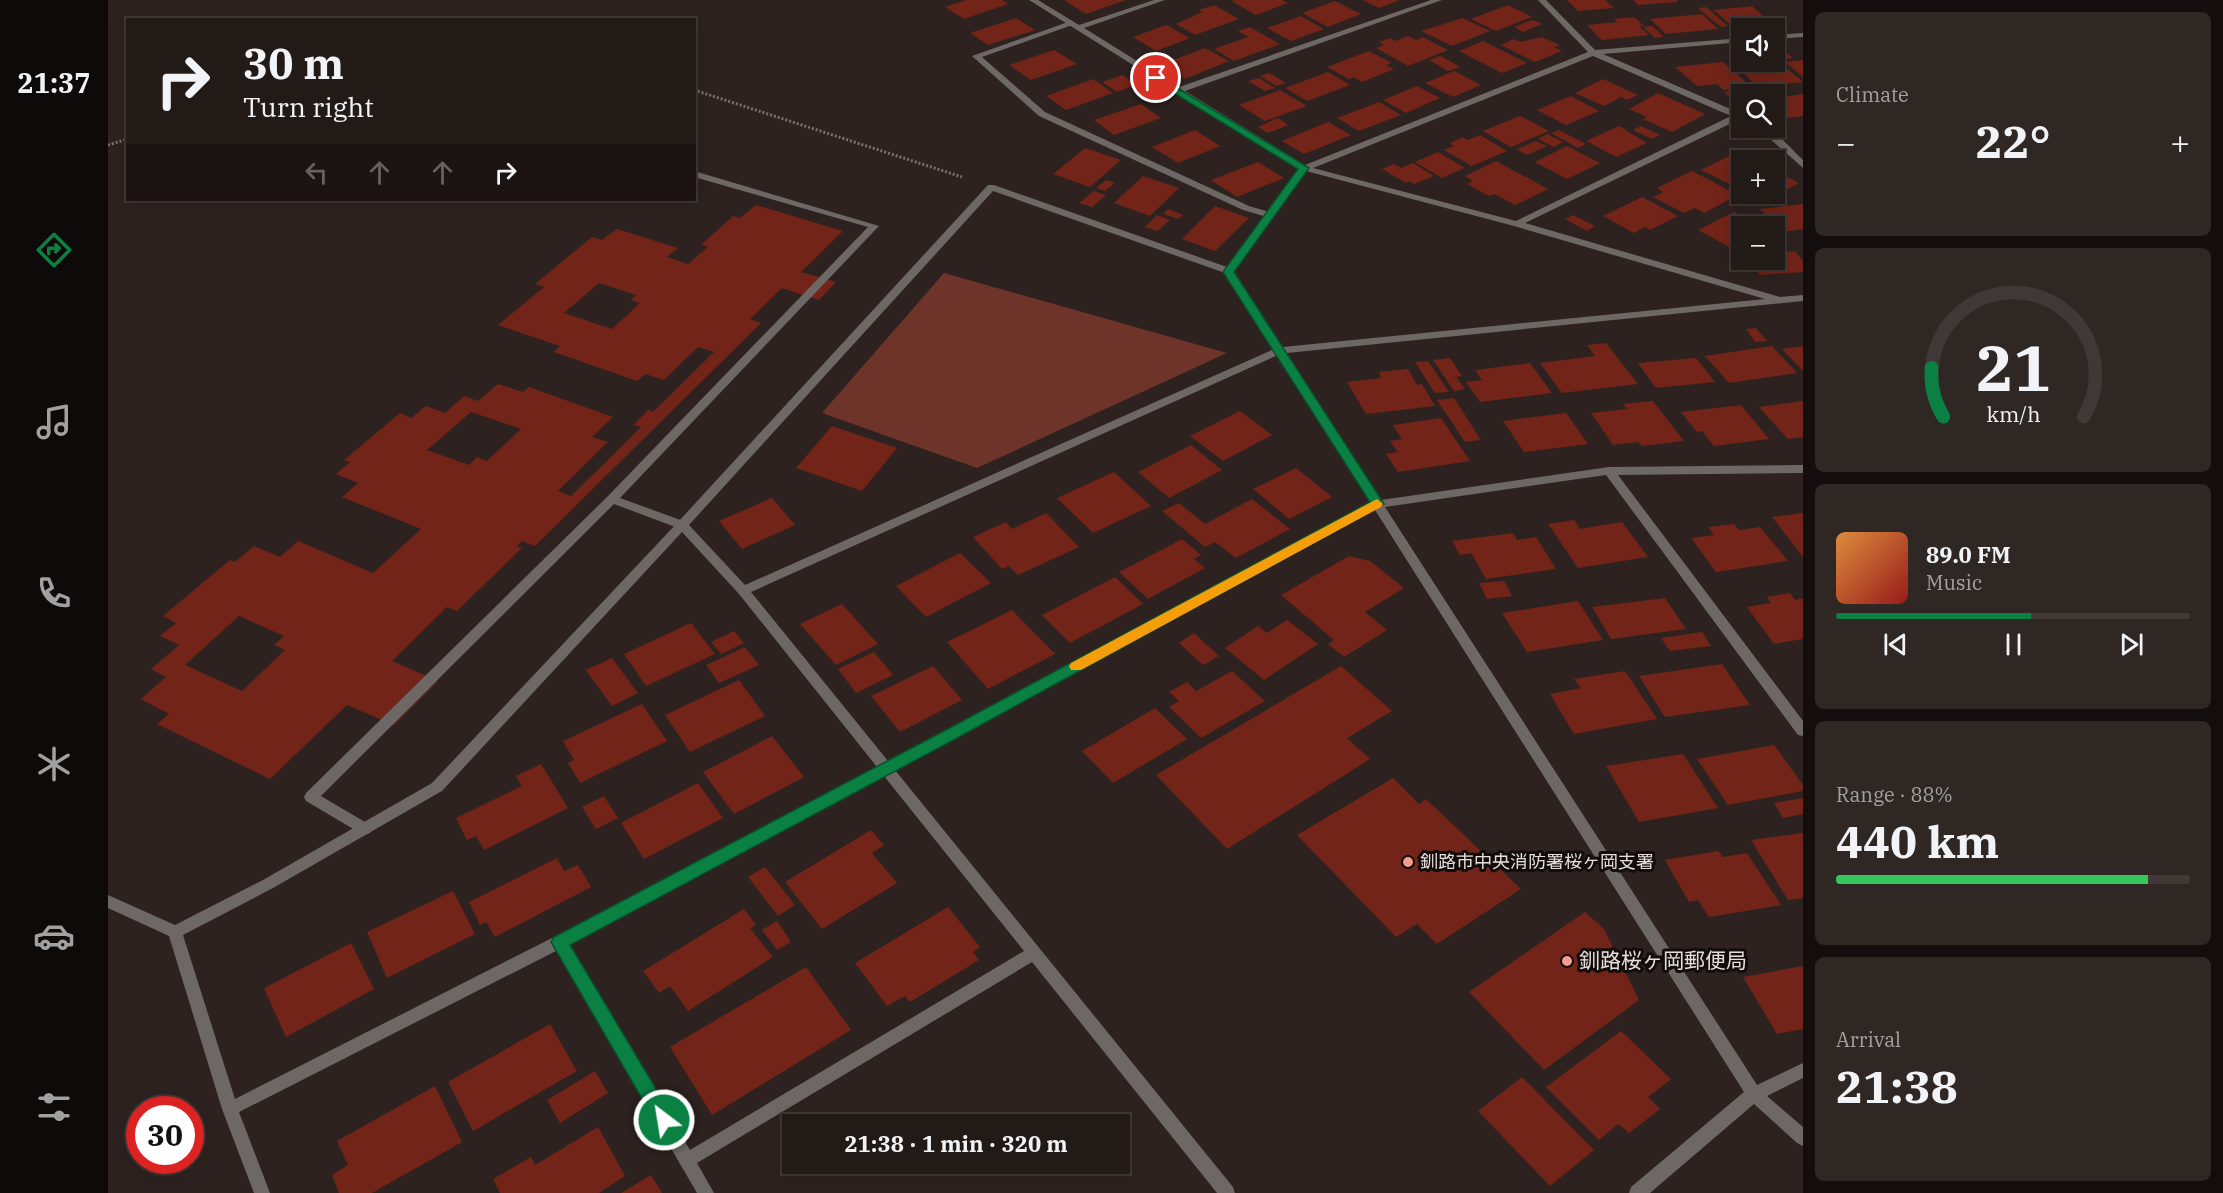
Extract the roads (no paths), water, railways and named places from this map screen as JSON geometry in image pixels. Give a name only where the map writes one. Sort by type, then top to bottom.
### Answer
[{"type":"street","points":[[1033,0],[1176,91],[1304,168],[1517,224],[1784,301]]},
{"type":"street","points":[[1161,0],[975,56],[1042,114],[1246,208],[1270,215]]},
{"type":"street","points":[[1176,91],[1438,0]]},
{"type":"street","points":[[1542,0],[1593,53],[1731,113]]},
{"type":"street","points":[[1785,36],[1803,35]]},
{"type":"street","points":[[1229,272],[1304,168],[1593,53],[1731,41]]},
{"type":"street","points":[[1517,224],[1731,121]]},
{"type":"street","points":[[1774,138],[1803,165]]},
{"type":"street","points":[[365,829],[311,797],[612,499],[874,226],[696,175]]},
{"type":"street","points":[[176,932],[268,884],[437,787],[682,525],[991,187],[1229,272],[1754,1094],[1803,1137]]},
{"type":"street","points":[[743,591],[1279,351],[1803,298]]},
{"type":"street","points":[[230,1108],[560,942],[1377,504],[1609,471],[1803,469]]},
{"type":"street","points":[[1609,471],[1803,731]]},
{"type":"street","points":[[612,499],[682,525],[743,591],[1227,1193]]},
{"type":"street","points":[[108,901],[176,932],[230,1108],[262,1193]]},
{"type":"street","points":[[560,942],[706,1193]]},
{"type":"street","points":[[687,1160],[1034,952]]},
{"type":"street","points":[[1637,1193],[1754,1094],[1803,1070]]},
{"type":"place","name":"釧路市中央消防署桜ヶ岡支署","points":[[1408,862]]},
{"type":"place","name":"釧路桜ヶ岡郵便局","points":[[1567,961]]}]
